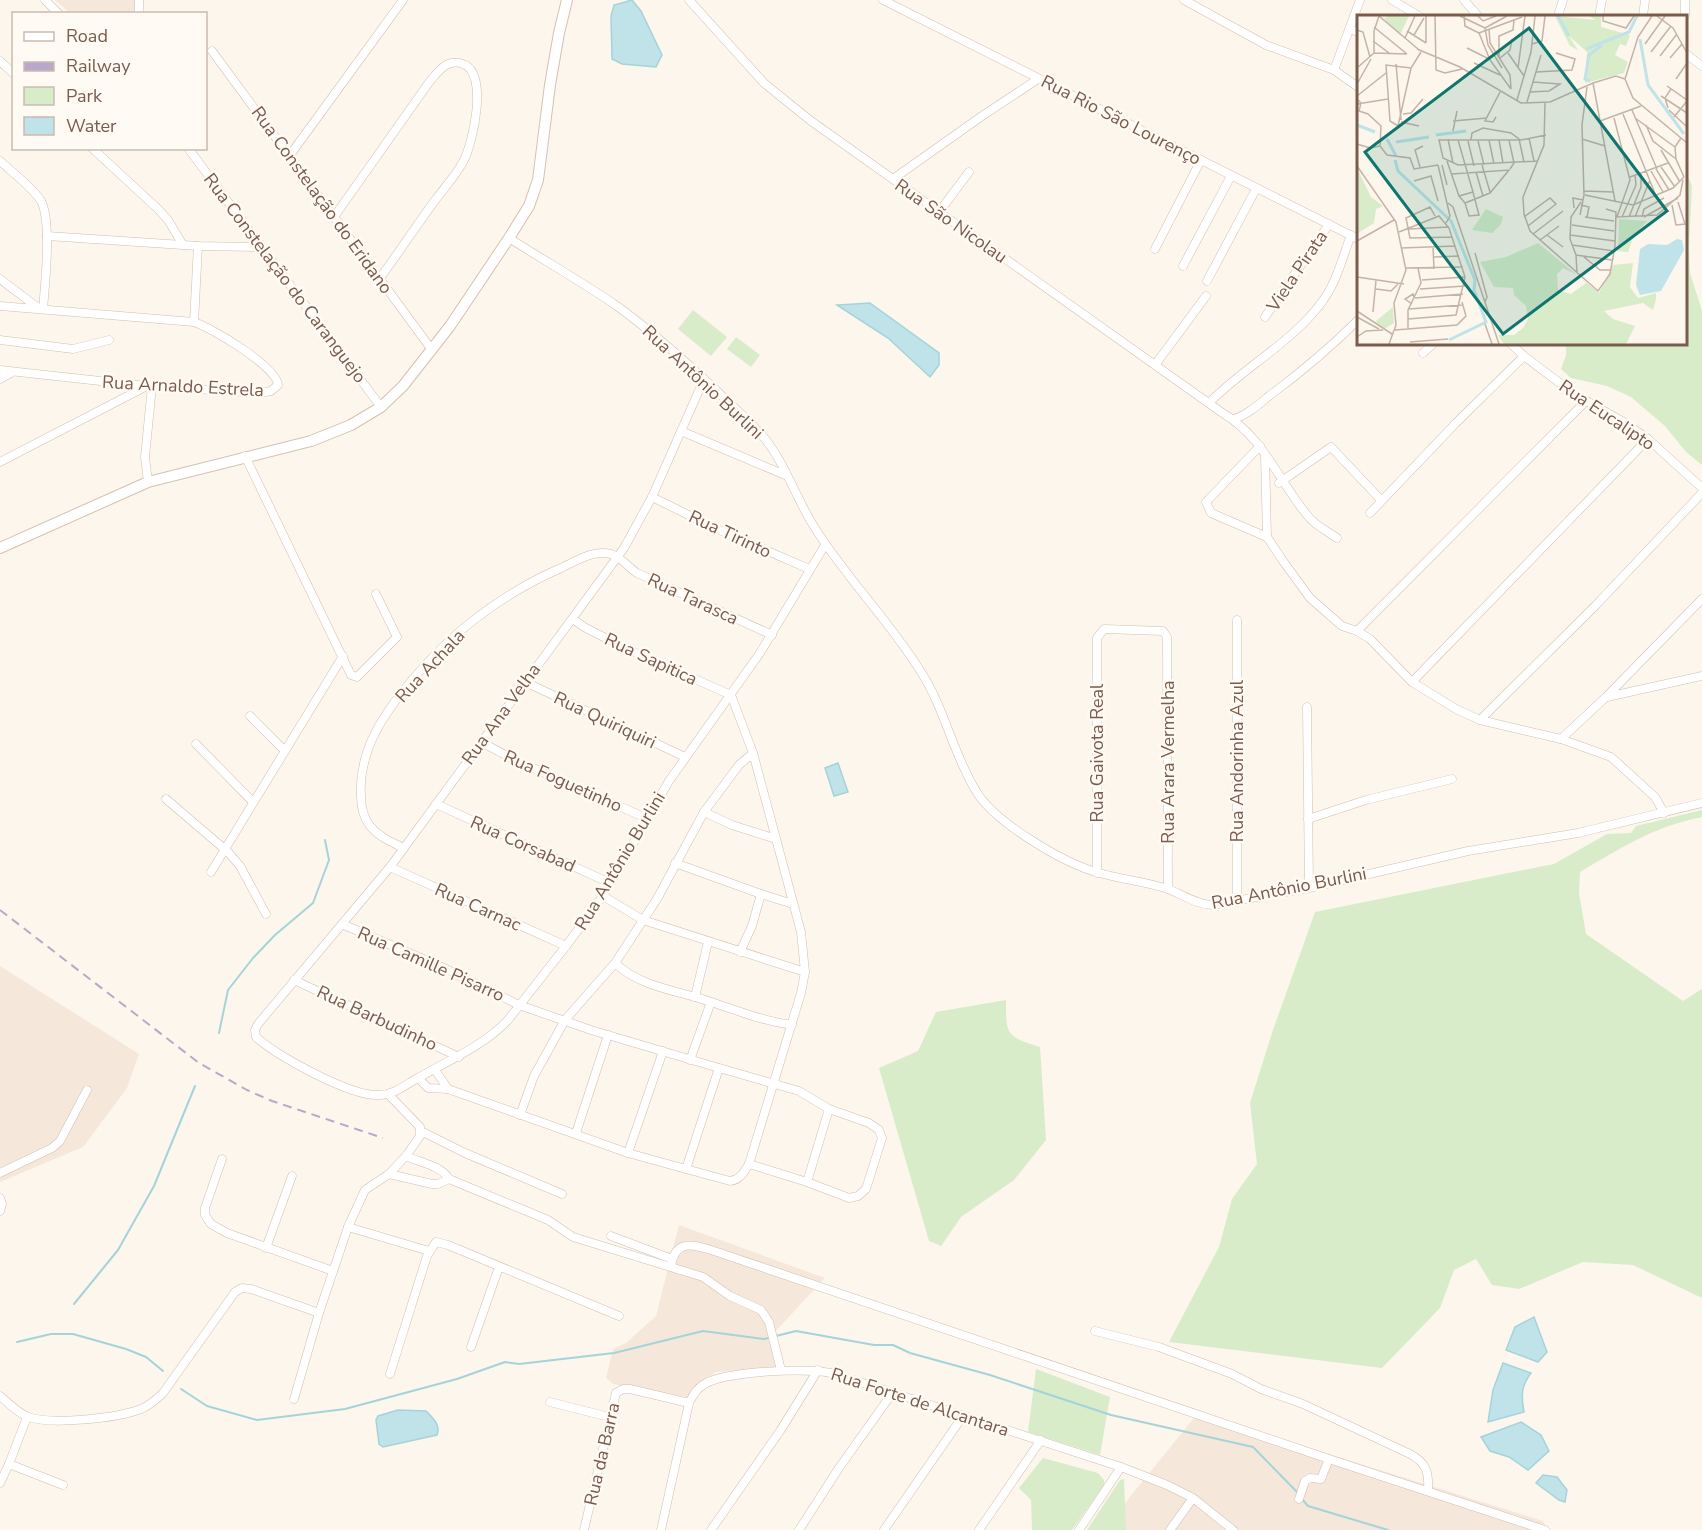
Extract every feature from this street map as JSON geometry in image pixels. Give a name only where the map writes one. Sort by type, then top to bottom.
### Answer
[{"type":"main road","points":[[0,549],[148,482],[311,441],[351,425],[381,407],[403,386],[432,350],[510,238],[529,206],[538,180],[557,43],[567,0]]},
{"type":"street","points":[[45,0],[58,12]]},
{"type":"street","points":[[290,155],[403,0]]},
{"type":"street","name":"Rua São Nicolau","points":[[688,0],[764,83],[811,121],[1234,419],[1260,446],[1282,482],[1309,518],[1337,538]]},
{"type":"street","name":"Rua Rio São Lourenço","points":[[883,0],[1355,237]]},
{"type":"street","points":[[1184,0],[1266,45],[1334,70],[1357,86]]},
{"type":"street","points":[[1334,70],[1354,30],[1360,0]]},
{"type":"street","points":[[1392,0],[1417,15]]},
{"type":"street","points":[[1464,0],[1477,15]]},
{"type":"street","points":[[1558,15],[1563,0]]},
{"type":"street","points":[[1599,15],[1602,0]]},
{"type":"street","points":[[1643,15],[1645,0]]},
{"type":"street","name":"Rua Constelação do Eridano","points":[[212,51],[432,350]]},
{"type":"street","points":[[1687,55],[1702,66]]},
{"type":"street","points":[[0,61],[12,72]]},
{"type":"street","points":[[334,217],[442,67],[449,63],[460,62],[469,66],[474,75],[476,118],[463,162],[380,278]]},
{"type":"street","points":[[893,179],[981,116],[1038,79]]},
{"type":"street","points":[[94,150],[158,209],[168,220],[183,245]]},
{"type":"street","name":"Rua Constelação do Caranguejo","points":[[189,150],[381,407]]},
{"type":"street","points":[[1155,249],[1201,160]]},
{"type":"street","points":[[0,161],[41,201],[45,210],[47,236],[40,308]]},
{"type":"street","points":[[939,212],[969,172]]},
{"type":"street","points":[[1183,266],[1231,176]]},
{"type":"street","points":[[1208,281],[1256,189]]},
{"type":"street","name":"Viela Pirata","points":[[1265,317],[1329,225]]},
{"type":"street","points":[[47,236],[198,246],[262,247]]},
{"type":"street","points":[[1209,403],[1293,333],[1321,304],[1355,237]]},
{"type":"street","name":"Rua Antônio Burlini","points":[[510,238],[615,305],[668,345],[762,434],[825,545],[902,643],[921,671],[938,703],[976,792],[999,818],[1079,867],[1168,889],[1184,898],[1212,905],[1309,888],[1438,857],[1578,833],[1702,803]]},
{"type":"street","points":[[194,322],[198,246]]},
{"type":"street","points":[[0,279],[40,308]]},
{"type":"street","points":[[1155,365],[1206,296]]},
{"type":"street","name":"Rua Arnaldo Estrela","points":[[0,306],[194,322],[211,329],[266,365],[275,374],[278,385],[274,390],[260,393],[149,386],[11,373],[0,370]]},
{"type":"street","points":[[1234,419],[1245,414],[1276,390],[1357,322]]},
{"type":"street","points":[[0,340],[73,349],[109,340]]},
{"type":"street","points":[[1423,353],[1432,345]]},
{"type":"street","name":"Rua Eucalipto","points":[[1512,345],[1549,376],[1648,439],[1702,490]]},
{"type":"street","points":[[1370,513],[1524,356]]},
{"type":"street","points":[[0,379],[11,373]]},
{"type":"street","name":"Rua Ana Velha","points":[[388,1094],[371,1095],[348,1088],[286,1058],[260,1041],[255,1030],[294,980],[390,867],[619,556],[652,497],[704,380]]},
{"type":"street","points":[[0,462],[149,386]]},
{"type":"street","points":[[148,482],[145,457],[149,386]]},
{"type":"street","points":[[1357,631],[1586,401]]},
{"type":"street","points":[[681,431],[785,475]]},
{"type":"street","points":[[1412,682],[1648,439]]},
{"type":"street","points":[[1260,446],[1206,502],[1211,513],[1267,537]]},
{"type":"street","points":[[1282,482],[1331,447],[1381,500]]},
{"type":"street","points":[[1265,455],[1267,537],[1310,598],[1342,626],[1370,639],[1412,682],[1456,710],[1480,720],[1561,739],[1611,757],[1655,796],[1664,813]]},
{"type":"street","points":[[245,456],[351,675],[357,677],[395,640],[396,633],[376,594]]},
{"type":"street","points":[[1480,720],[1596,605],[1702,490]]},
{"type":"street","name":"Rua Tirinto","points":[[652,497],[715,528],[810,569]]},
{"type":"street","name":"Rua Antônio Burlini","points":[[388,1094],[459,1057],[495,1034],[566,946],[603,896],[646,818],[685,757],[732,695],[772,635],[825,545]]},
{"type":"street","name":"Rua Achala","points":[[404,848],[383,838],[369,825],[362,811],[360,782],[366,754],[388,712],[419,673],[474,619],[538,578],[594,553],[619,556]]},
{"type":"street","name":"Rua Tarasca","points":[[619,556],[637,573],[772,635]]},
{"type":"street","points":[[1561,739],[1606,697],[1702,599]]},
{"type":"street","name":"Rua Sapitica","points":[[573,619],[625,648],[732,695]]},
{"type":"street","name":"Rua Andorinha Azul","points":[[1237,620],[1237,902]]},
{"type":"street","name":"Rua Gaivota Real","points":[[1097,873],[1099,634],[1104,629],[1163,631],[1166,634]]},
{"type":"street","name":"Rua Arara Vermelha","points":[[1166,634],[1168,889]]},
{"type":"street","points":[[211,872],[343,656]]},
{"type":"street","points":[[1606,697],[1702,676]]},
{"type":"street","name":"Rua Quiriquiri","points":[[525,682],[685,757]]},
{"type":"street","points":[[418,1078],[428,1088],[448,1089],[628,1153],[730,1181],[741,1176],[749,1164],[774,1085],[805,972],[801,932],[753,753],[732,695]]},
{"type":"street","points":[[1307,707],[1309,888]]},
{"type":"street","points":[[250,716],[285,751]]},
{"type":"street","name":"Rua Foguetinho","points":[[481,742],[513,759],[646,818]]},
{"type":"street","points":[[196,744],[253,802]]},
{"type":"street","points":[[520,1114],[534,1076],[565,1020],[615,963],[657,899],[704,812],[739,765],[753,753]]},
{"type":"street","points":[[1308,819],[1366,800],[1452,778]]},
{"type":"street","points":[[166,799],[225,849],[240,866],[266,914]]},
{"type":"street","name":"Rua Corsabad","points":[[436,804],[610,883]]},
{"type":"street","points":[[704,812],[732,825],[776,839]]},
{"type":"street","points":[[675,863],[793,904]]},
{"type":"street","name":"Rua Carnac","points":[[390,867],[566,946]]},
{"type":"street","points":[[740,952],[752,926],[761,894]]},
{"type":"street","points":[[603,896],[643,920],[805,972]]},
{"type":"street","name":"Rua Camille Pisarro","points":[[342,924],[444,968],[519,1005],[608,1035],[799,1091],[828,1109],[868,1123],[879,1130],[882,1138],[866,1189],[858,1197],[849,1198],[807,1182]]},
{"type":"street","points":[[695,997],[708,942]]},
{"type":"street","points":[[615,963],[623,971],[636,978],[663,988],[765,1021],[792,1025]]},
{"type":"street","name":"Rua Barbudinho","points":[[294,980],[459,1057]]},
{"type":"street","points":[[690,1060],[711,1002]]},
{"type":"street","points":[[576,1133],[608,1035]]},
{"type":"street","points":[[628,1153],[663,1051]]},
{"type":"street","points":[[686,1169],[719,1068]]},
{"type":"street","points":[[435,1070],[448,1089]]},
{"type":"street","points":[[0,1173],[52,1148],[60,1141],[87,1090]]},
{"type":"street","points":[[388,1094],[420,1127],[421,1131],[465,1153],[562,1194]]},
{"type":"street","points":[[749,1164],[807,1182],[828,1109]]},
{"type":"street","points":[[294,1399],[333,1271],[348,1227],[365,1190],[389,1174],[415,1144],[421,1131]]},
{"type":"street","points":[[406,1156],[438,1169],[449,1179],[548,1220],[573,1237],[671,1263]]},
{"type":"street","points":[[222,1159],[207,1199],[206,1215],[211,1224],[220,1230],[266,1248],[333,1271]]},
{"type":"street","points":[[389,1174],[432,1184],[449,1179]]},
{"type":"street","points":[[266,1248],[292,1176]]},
{"type":"street","points":[[0,1199],[2,1204],[0,1211]]},
{"type":"street","points":[[348,1227],[429,1251]]},
{"type":"street","points":[[611,1236],[703,1277],[730,1296],[761,1310],[769,1322],[781,1370]]},
{"type":"street","points":[[390,1374],[429,1251],[433,1244],[439,1242],[619,1316]]},
{"type":"street","points":[[671,1263],[678,1249],[685,1245],[723,1254],[1545,1530]]},
{"type":"street","points":[[471,1347],[499,1267]]},
{"type":"street","points":[[0,1396],[27,1417],[48,1420],[106,1418],[134,1412],[153,1403],[163,1393],[230,1297],[242,1288],[251,1289],[319,1313]]},
{"type":"street","points":[[1095,1331],[1159,1347],[1232,1374],[1410,1454],[1424,1463],[1427,1468],[1428,1491]]},
{"type":"street","name":"Rua Forte de Alcantara","points":[[689,1403],[702,1385],[714,1379],[781,1370],[818,1370],[893,1392],[1121,1467],[1193,1498],[1233,1530]]},
{"type":"street","points":[[711,1530],[780,1431],[818,1370]]},
{"type":"street","name":"Rua da Barra","points":[[584,1530],[616,1393],[623,1389],[630,1389],[689,1403]]},
{"type":"street","points":[[799,1530],[839,1468],[893,1392]]},
{"type":"street","points":[[550,1402],[609,1417]]},
{"type":"street","points":[[661,1530],[689,1403]]},
{"type":"street","points":[[884,1530],[963,1416]]},
{"type":"street","points":[[0,1483],[27,1417]]},
{"type":"street","points":[[979,1530],[1041,1440]]},
{"type":"street","points":[[1299,1499],[1307,1479],[1317,1480],[1322,1477],[1329,1459]]},
{"type":"street","points":[[9,1464],[63,1485]]},
{"type":"street","points":[[1079,1530],[1121,1467]]},
{"type":"street","points":[[1170,1530],[1193,1498]]},
{"type":"shaded area","points":[[55,0],[145,0],[133,12],[69,12]]},
{"type":"shaded area","points":[[0,966],[139,1054],[127,1088],[83,1147],[0,1182]]},
{"type":"shaded area","points":[[679,1225],[825,1278],[773,1334],[784,1367],[715,1372],[693,1398],[613,1384],[606,1378],[613,1349],[626,1343],[656,1316]]},
{"type":"shaded area","points":[[1198,1413],[1543,1521],[1548,1530],[1103,1530]]},
{"type":"green space","points":[[1687,174],[1692,186],[1690,273],[1702,311],[1702,465],[1686,452],[1665,426],[1631,397],[1607,386],[1571,378],[1561,369],[1566,347],[1563,345],[1687,345]]},
{"type":"green space","points":[[693,310],[727,337],[711,356],[678,329]]},
{"type":"green space","points":[[736,337],[760,355],[751,367],[727,349]]},
{"type":"green space","points":[[1702,810],[1702,817],[1653,832],[1580,872],[1579,893],[1586,934],[1683,1001],[1702,989],[1702,1298],[1633,1265],[1583,1262],[1519,1289],[1492,1285],[1476,1259],[1454,1270],[1440,1308],[1382,1368],[1169,1342],[1219,1247],[1232,1199],[1257,1164],[1250,1103],[1315,912],[1554,864],[1607,834],[1631,833],[1636,826]]},
{"type":"green space","points":[[1006,1000],[1010,1033],[1020,1040],[1040,1047],[1046,1140],[1014,1180],[961,1217],[941,1246],[929,1241],[879,1068],[918,1051],[936,1012]]},
{"type":"green space","points":[[1036,1369],[1110,1397],[1100,1455],[1028,1432]]},
{"type":"green space","points":[[1043,1458],[1098,1473],[1104,1480],[1104,1485],[1072,1530],[1032,1530],[1031,1500],[1019,1488]]},
{"type":"green space","points":[[1124,1479],[1126,1530],[1087,1530],[1120,1480]]},
{"type":"water","points":[[632,0],[641,11],[662,55],[656,67],[622,64],[612,59],[611,16],[614,5]]},
{"type":"water","points":[[870,303],[939,353],[939,365],[930,377],[888,338],[837,305]]},
{"type":"water","points":[[838,763],[848,792],[834,796],[825,768]]},
{"type":"water","points":[[1534,1317],[1547,1352],[1538,1362],[1506,1350],[1515,1327]]},
{"type":"water","points":[[1503,1363],[1531,1373],[1525,1382],[1523,1391],[1524,1412],[1488,1422],[1493,1390]]},
{"type":"water","points":[[398,1410],[426,1411],[437,1425],[437,1435],[383,1447],[379,1444],[376,1420],[378,1416]]},
{"type":"water","points":[[1521,1422],[1541,1435],[1549,1451],[1528,1470],[1509,1457],[1490,1451],[1481,1437]]},
{"type":"water","points":[[1543,1475],[1557,1477],[1567,1490],[1565,1502],[1536,1483]]},
{"type":"waterway","points":[[219,1033],[228,990],[275,935],[313,903],[329,860],[325,840]]},
{"type":"waterway","points":[[74,1304],[118,1250],[154,1186],[195,1086]]},
{"type":"waterway","points":[[181,1389],[207,1406],[257,1420],[345,1409],[457,1379],[505,1362],[519,1364],[614,1353],[703,1331],[764,1339],[796,1331],[874,1345],[893,1345],[910,1353],[990,1375],[1111,1415],[1253,1447],[1299,1494]]},
{"type":"waterway","points":[[17,1342],[51,1334],[73,1334],[146,1357],[163,1371]]},
{"type":"waterway","points":[[1302,1499],[1308,1506],[1388,1530]]},
{"type":"railway","points":[[0,910],[199,1063],[272,1101],[383,1138]]}]
